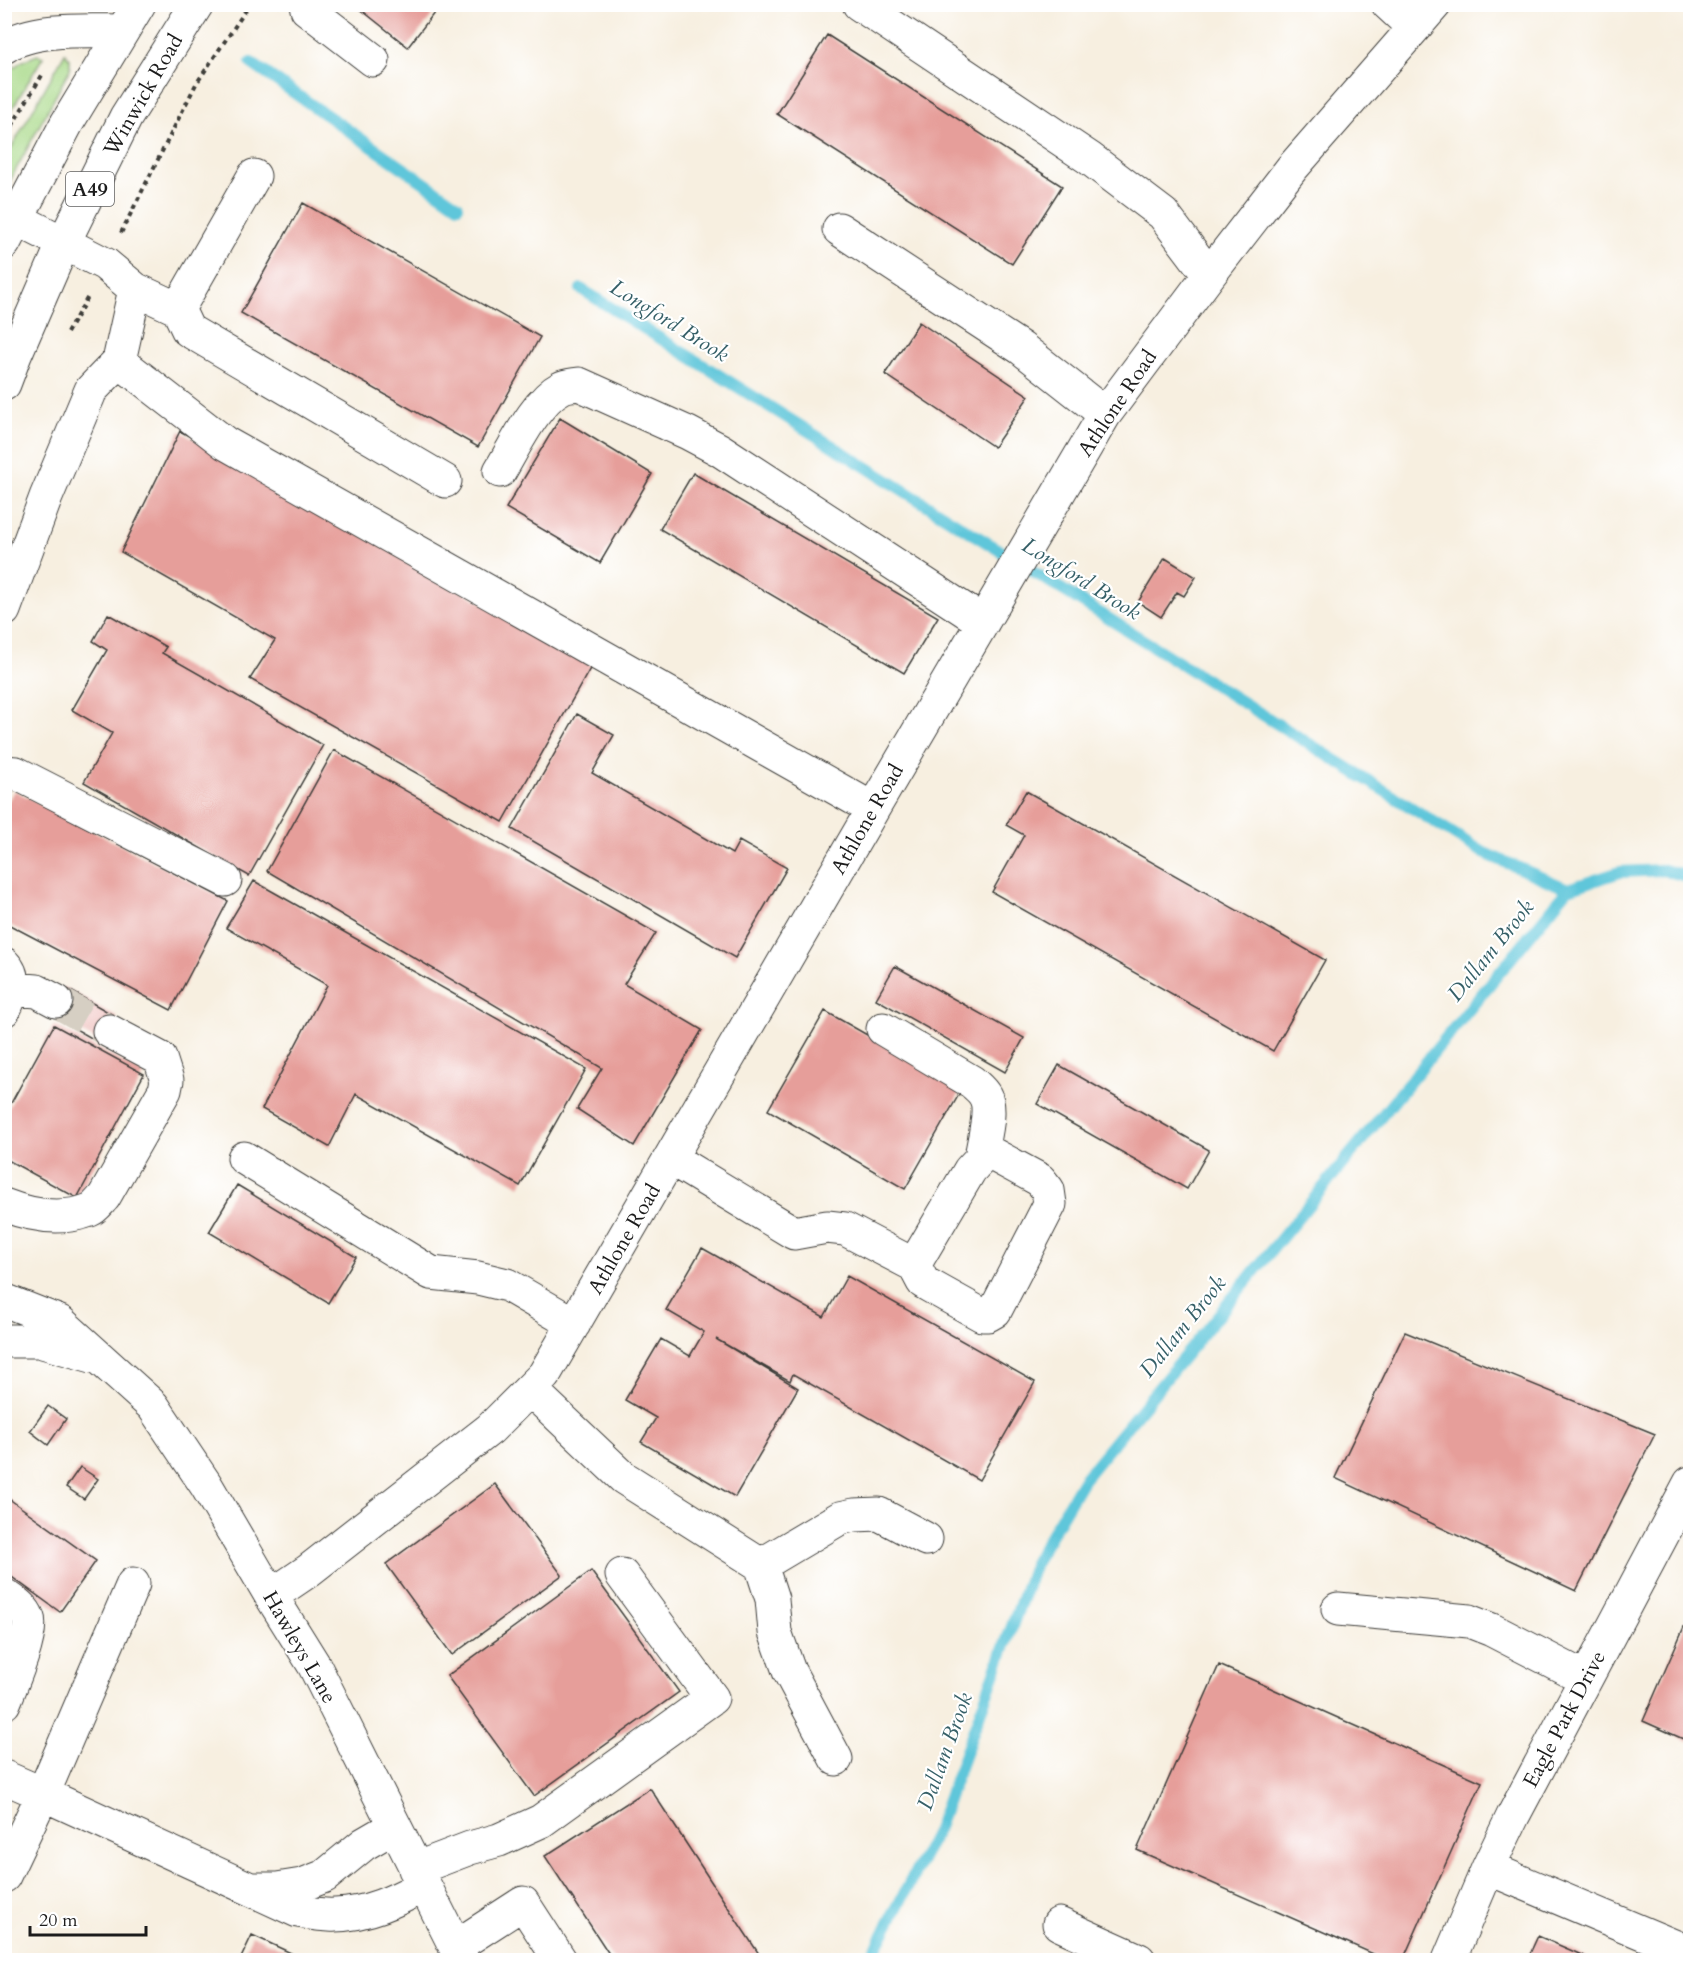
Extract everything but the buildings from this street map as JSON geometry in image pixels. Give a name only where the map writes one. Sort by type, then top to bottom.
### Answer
[{"type":"main road","name":"Winwick Road","points":[[4,384],[18,346],[64,242],[126,117],[197,4]]},
{"type":"main road","points":[[306,4],[307,9],[373,60]]},
{"type":"main road","points":[[859,4],[1089,158],[1163,213],[1209,275]]},
{"type":"main road","points":[[1388,4],[1424,16]]},
{"type":"main road","name":"Athlone Road","points":[[271,1596],[308,1571],[490,1429],[544,1375],[1105,414],[1292,168],[1424,16]]},
{"type":"main road","points":[[4,47],[39,34],[68,31],[130,18]]},
{"type":"main road","name":"A49","points":[[11,231],[67,123],[130,18]]},
{"type":"main road","points":[[178,309],[254,176]]},
{"type":"main road","points":[[840,229],[1021,348],[1105,414]]},
{"type":"main road","points":[[11,231],[64,242],[105,264],[135,289],[178,309],[188,330],[445,481]]},
{"type":"main road","points":[[4,610],[46,497],[92,390],[119,361],[135,289]]},
{"type":"main road","points":[[119,361],[225,443],[873,809]]},
{"type":"main road","points":[[500,471],[538,408],[548,396],[563,386],[579,384],[688,433],[720,450],[990,611]]},
{"type":"main road","points":[[4,772],[16,773],[225,880]]},
{"type":"main road","points":[[7,987],[37,991],[56,1001]]},
{"type":"main road","points":[[883,1029],[972,1082],[984,1094],[988,1102],[989,1115],[981,1158]]},
{"type":"main road","points":[[4,1204],[25,1213],[54,1218],[91,1209],[104,1197],[165,1090],[167,1080],[160,1058],[109,1031]]},
{"type":"main road","points":[[670,1158],[794,1233],[826,1227],[845,1229],[914,1265],[923,1282],[982,1315],[995,1311],[1050,1204],[1048,1190],[1040,1180],[992,1154],[981,1158],[970,1170],[914,1265]]},
{"type":"main road","points":[[244,1158],[431,1273],[478,1278],[507,1285],[574,1324]]},
{"type":"main road","name":"Hawleys Lane","points":[[4,1300],[60,1322],[153,1406],[206,1485],[314,1665],[459,1954]]},
{"type":"main road","name":"Hawleys Lane","points":[[4,1341],[39,1341],[100,1358]]},
{"type":"main road","points":[[530,1389],[624,1478],[761,1565],[772,1599],[774,1632],[789,1671],[836,1759]]},
{"type":"main road","name":"Eagle Park Drive","points":[[1449,1960],[1513,1816],[1690,1484]]},
{"type":"main road","points":[[761,1565],[840,1518],[854,1515],[879,1514],[926,1539]]},
{"type":"main road","points":[[4,1777],[297,1911],[334,1916],[367,1912],[393,1902],[419,1877],[470,1848],[499,1840],[541,1821],[712,1698],[622,1575]]},
{"type":"main road","points":[[4,1876],[42,1794],[132,1584]]},
{"type":"main road","points":[[4,1595],[21,1606],[29,1618],[29,1633],[4,1703]]},
{"type":"main road","points":[[1338,1609],[1469,1621],[1492,1630],[1585,1678]]},
{"type":"main road","points":[[247,1889],[294,1887],[325,1876],[364,1844],[395,1826]]},
{"type":"main road","points":[[1488,1868],[1690,1953]]},
{"type":"main road","points":[[459,1954],[523,1903],[560,1960]]},
{"type":"main road","points":[[1059,1924],[1139,1960]]},
{"type":"path","points":[[126,222],[196,84],[250,4]]},
{"type":"path","points":[[4,142],[45,69]]},
{"type":"path","points":[[63,343],[81,310]]},
{"type":"green space","points":[[65,53],[70,59],[70,69],[5,190],[5,159]]},
{"type":"green space","points":[[37,55],[43,57],[5,121],[5,74],[21,62]]},
{"type":"waterway","name":"Longford Brook","points":[[251,63],[458,206]]},
{"type":"waterway","name":"Longford Brook","points":[[581,289],[1484,853],[1568,889]]},
{"type":"waterway","name":"Dallam Brook","points":[[870,1960],[937,1830],[1037,1558],[1083,1480],[1568,889],[1620,872],[1664,870],[1690,877]]},
{"type":"tunnel","points":[[56,1001],[109,1031]]}]
